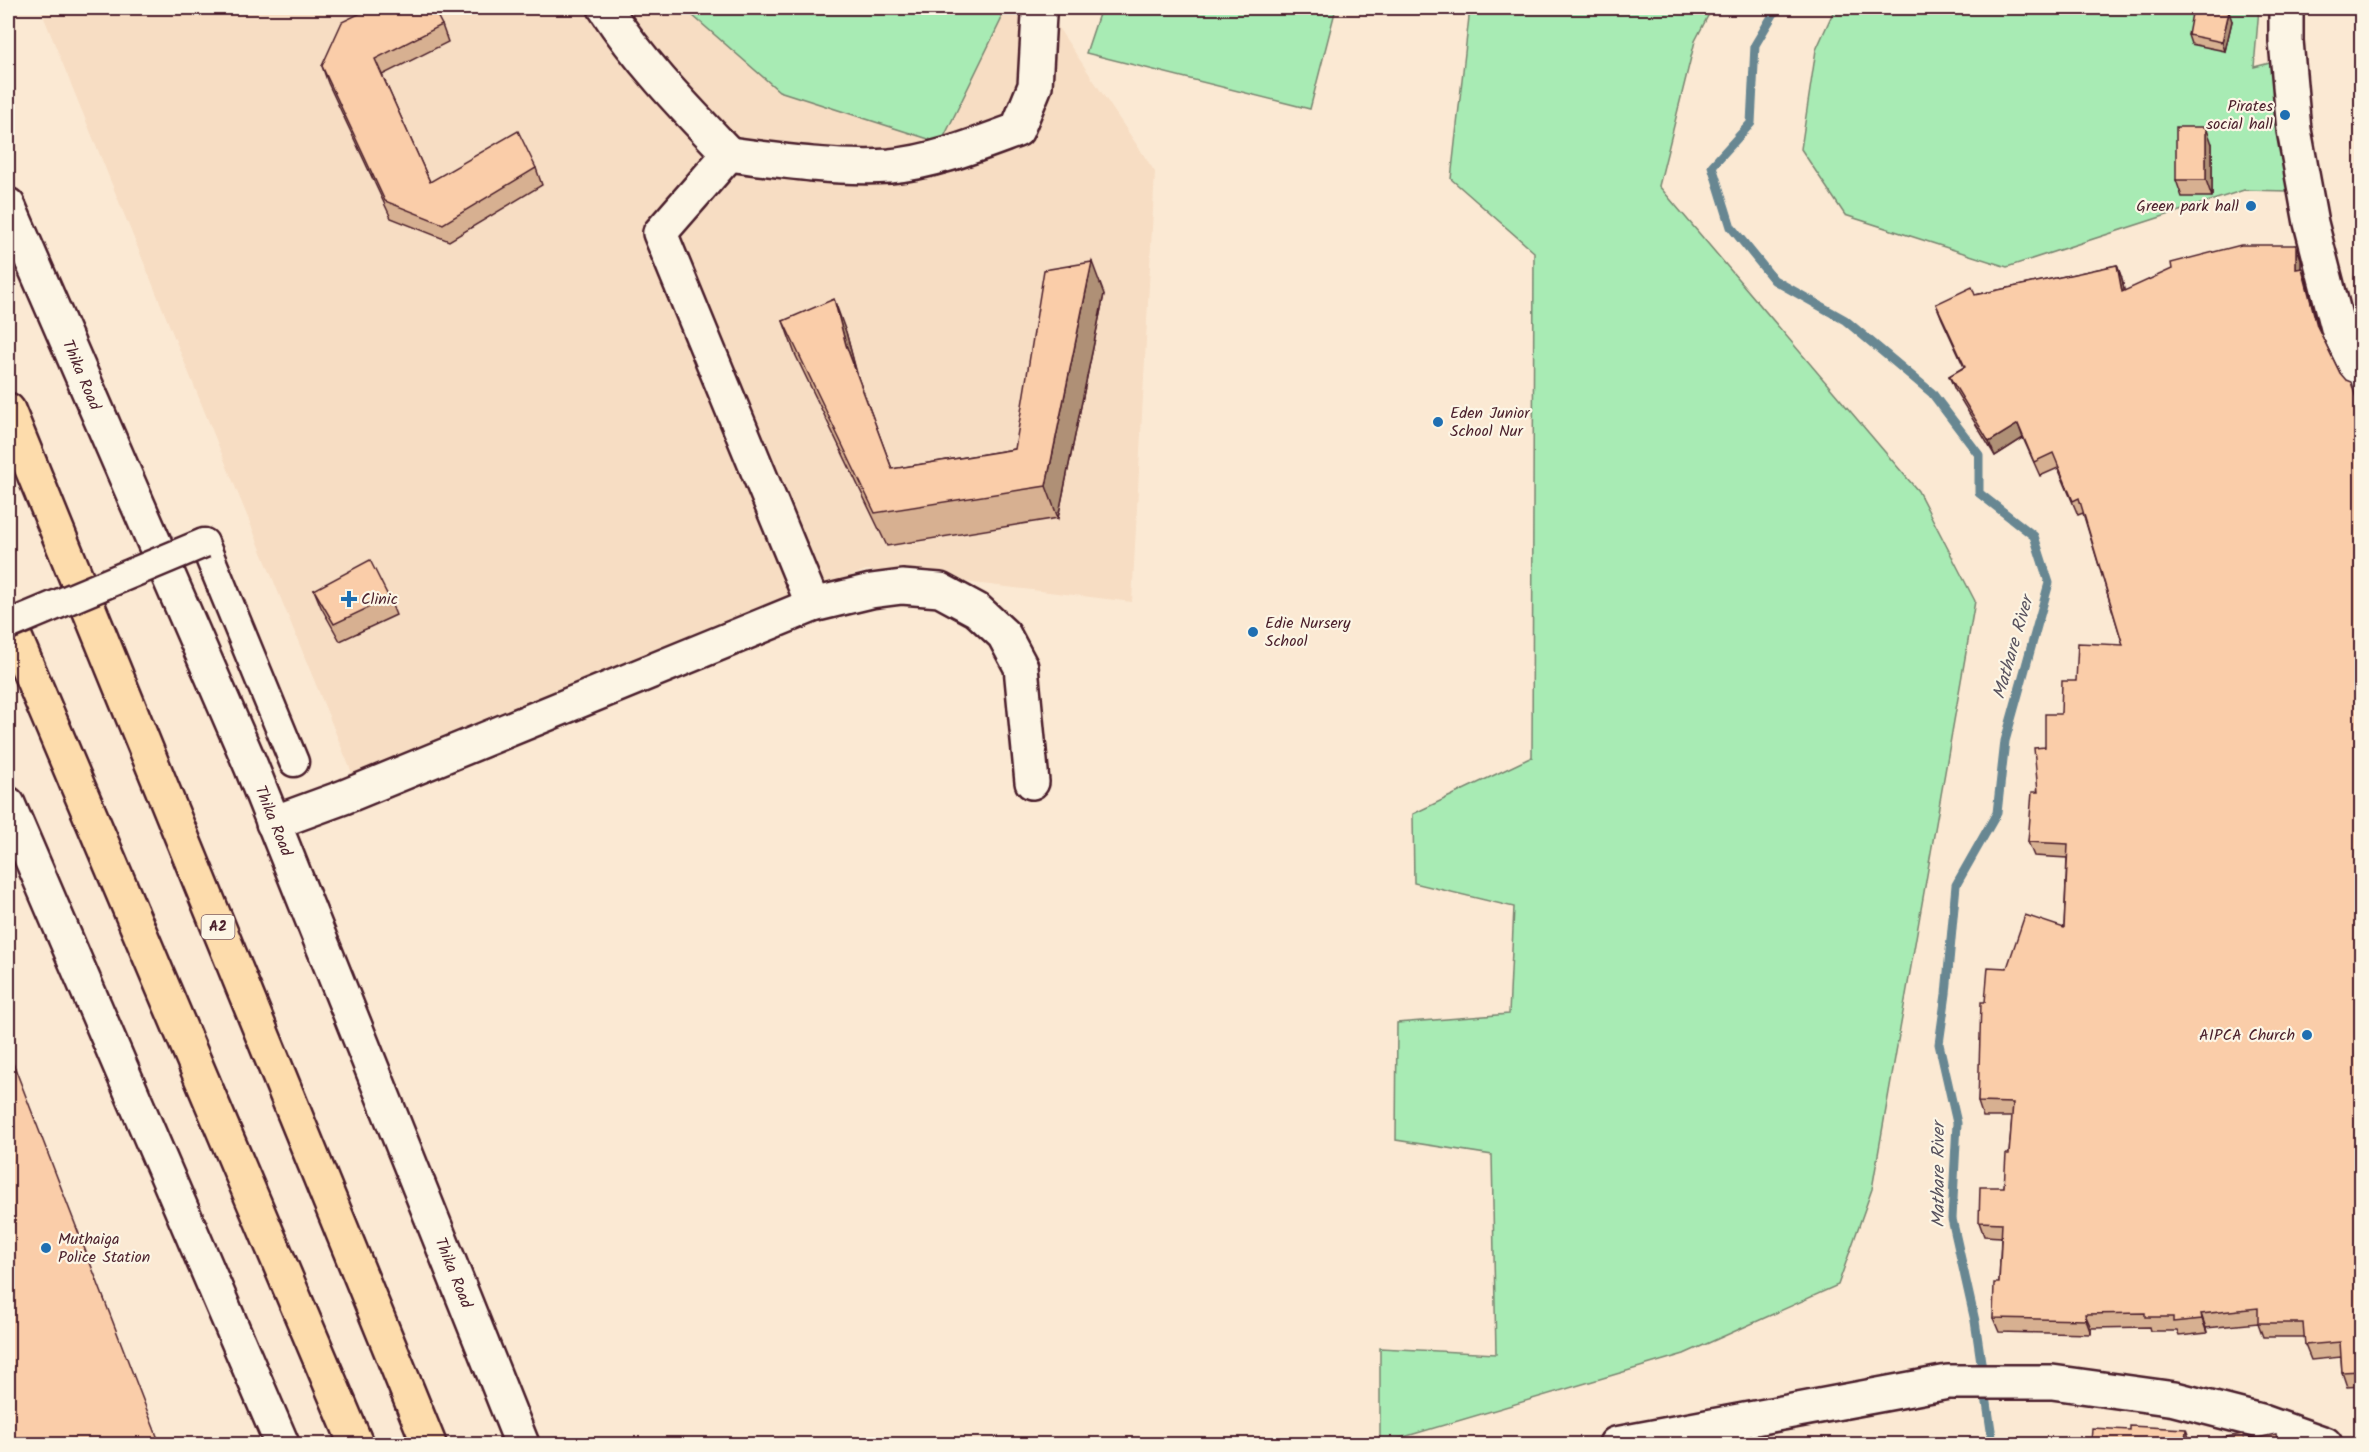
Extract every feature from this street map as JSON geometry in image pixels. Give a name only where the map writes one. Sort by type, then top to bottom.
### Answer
[{"type":"highway","name":"A2","points":[[8,410],[429,1444]]},
{"type":"highway","points":[[8,623],[356,1444]]},
{"type":"street","points":[[605,8],[638,54],[729,154],[802,164],[890,166],[956,153],[1017,129],[1035,86],[1039,15],[1037,8]]},
{"type":"street","points":[[2286,8],[2286,41],[2294,130],[2311,223],[2339,332],[2361,379]]},
{"type":"street","points":[[729,154],[660,233],[813,605]]},
{"type":"street","name":"Thika Road","points":[[8,205],[251,766],[522,1444]]},
{"type":"street","points":[[8,623],[204,543],[294,762]]},
{"type":"street","points":[[273,823],[354,793],[813,605],[871,591],[902,587],[940,590],[977,610],[1004,635],[1021,667],[1032,782]]},
{"type":"street","points":[[8,804],[282,1444]]},
{"type":"street","points":[[1616,1444],[1948,1382],[2052,1382],[2175,1399],[2260,1421],[2325,1444]]},
{"type":"shaded area","points":[[40,8],[1045,8],[1155,172],[1132,602],[866,570],[354,778]]},
{"type":"green space","points":[[684,8],[1001,8],[1001,20],[941,143],[779,91]]},
{"type":"green space","points":[[1101,8],[1336,8],[1310,109],[1086,53]]},
{"type":"green space","points":[[1470,8],[1712,8],[1695,41],[1659,186],[1918,491],[1975,601],[1872,1189],[1838,1285],[1684,1354],[1380,1444],[1380,1348],[1496,1354],[1492,1155],[1396,1140],[1397,1023],[1509,1014],[1514,907],[1414,883],[1413,814],[1532,757],[1534,252],[1451,179]]},
{"type":"green space","points":[[1835,8],[2259,8],[2254,67],[2270,63],[2289,191],[2244,190],[2007,267],[1845,215],[1801,149],[1816,50]]},
{"type":"building","points":[[371,8],[433,8],[442,25],[375,59],[430,182],[518,131],[536,168],[443,224],[385,201],[322,66],[342,22]]},
{"type":"building","points":[[2193,8],[2229,12],[2222,42],[2188,35]]},
{"type":"building","points":[[2176,127],[2206,127],[2206,180],[2176,180]]},
{"type":"building","points":[[2358,239],[2361,239],[2361,332],[2359,327]]},
{"type":"building","points":[[2241,245],[2296,245],[2296,269],[2302,268],[2317,326],[2340,373],[2351,382],[2359,407],[2361,382],[2361,1371],[2342,1372],[2340,1342],[2305,1345],[2303,1323],[2258,1323],[2258,1308],[2201,1314],[2202,1319],[2173,1322],[2173,1317],[2145,1317],[2145,1313],[2085,1314],[2086,1320],[1993,1318],[1994,1283],[1999,1283],[2002,1223],[1979,1222],[1980,1187],[2004,1187],[2013,1103],[1978,1102],[1981,1002],[1985,1002],[1988,967],[2007,968],[2025,915],[2064,928],[2068,844],[2028,842],[2032,792],[2038,792],[2034,748],[2045,747],[2045,714],[2061,714],[2062,681],[2076,681],[2078,643],[2123,645],[2079,498],[2073,501],[2053,453],[2034,462],[2018,424],[1989,442],[1949,376],[1965,367],[1936,304],[1972,287],[1975,295],[2117,265],[2122,292],[2172,269],[2171,263]]},
{"type":"building","points":[[1092,262],[1046,486],[875,513],[783,321],[834,299],[846,345],[892,469],[1015,449],[1044,270]]},
{"type":"building","points":[[370,560],[389,598],[334,624],[314,590]]},
{"type":"building","name":"Muthaiga Police Station","points":[[8,1050],[160,1444],[8,1444]]},
{"type":"building","points":[[2130,1426],[2186,1429],[2185,1444],[2091,1444],[2092,1428],[2130,1430]]},
{"type":"building","points":[[2243,1434],[2244,1441],[2276,1434],[2278,1444],[2185,1444]]},
{"type":"waterway","name":"Mathare River","points":[[1777,8],[1755,45],[1751,123],[1712,166],[1731,227],[1774,280],[1845,320],[1932,393],[1979,455],[1979,493],[2034,536],[2049,583],[2005,741],[1997,813],[1956,885],[1939,1044],[1957,1123],[1952,1219],[1975,1321],[1993,1444]]},
{"type":"place","name":"Pirates social hall","points":[[2285,115]]},
{"type":"place","name":"Green park hall","points":[[2251,206]]},
{"type":"place","name":"Eden Junior School Nur","points":[[1438,422]]},
{"type":"place","name":"Clinic","points":[[349,599]]},
{"type":"place","name":"Edie Nursery School","points":[[1253,632]]},
{"type":"place","name":"AIPCA Church","points":[[2307,1035]]},
{"type":"place","name":"Muthaiga Police Station","points":[[46,1248]]}]
